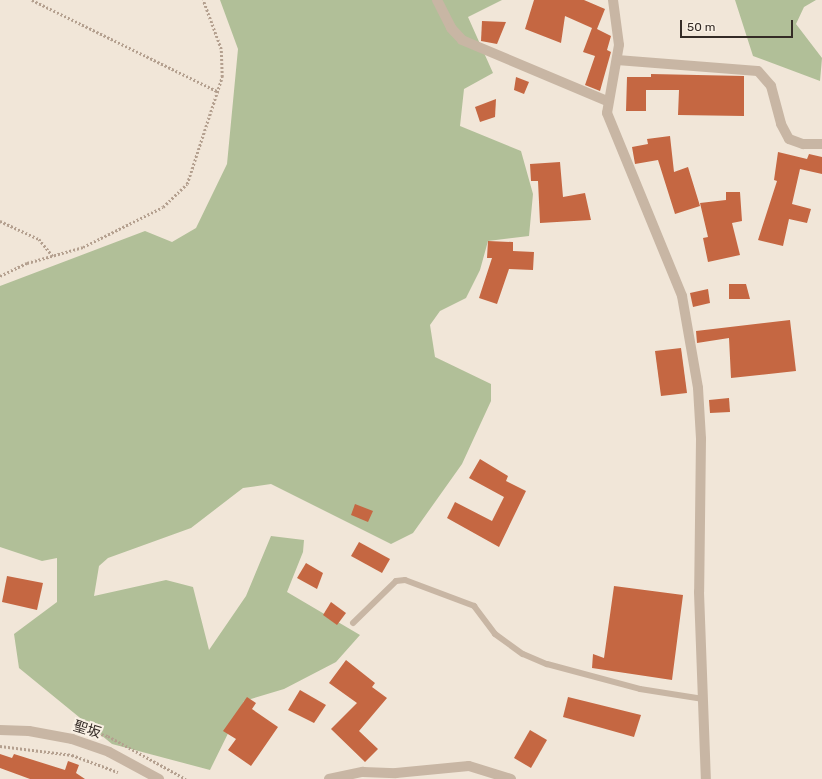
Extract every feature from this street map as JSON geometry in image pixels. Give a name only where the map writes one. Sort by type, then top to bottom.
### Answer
[{"type":"street","points":[[437,0],[451,28],[462,40],[607,101]]},
{"type":"street","points":[[613,0],[618,30],[617,60],[607,101],[607,113],[660,240],[689,327],[701,439],[698,592],[706,779]]},
{"type":"street","points":[[617,60],[758,71],[772,86],[780,124],[789,139],[803,144],[822,144]]},
{"type":"street","name":"聖坂","points":[[0,730],[29,731],[72,740],[109,752],[160,779]]},
{"type":"street","points":[[329,779],[363,772],[402,772],[469,766],[511,779]]},
{"type":"lane","points":[[354,623],[396,581],[405,580],[474,606],[495,634],[523,654],[548,664],[640,688],[703,699]]},
{"type":"path","points":[[32,0],[219,92]]},
{"type":"path","points":[[0,276],[27,262],[83,248],[163,207],[177,196],[195,168],[219,92],[221,49],[203,0]]},
{"type":"path","points":[[0,221],[39,239],[53,256]]},
{"type":"path","points":[[0,746],[72,755],[125,776]]},
{"type":"green space","points":[[220,0],[502,0],[468,17],[493,73],[464,89],[460,126],[521,151],[533,194],[529,236],[488,241],[480,270],[466,298],[440,311],[430,325],[435,357],[491,384],[491,401],[462,464],[413,533],[391,544],[271,484],[243,488],[191,528],[108,558],[99,566],[94,596],[166,580],[193,587],[209,650],[246,596],[271,536],[304,540],[303,552],[287,592],[360,635],[336,662],[284,689],[244,701],[210,770],[112,744],[19,668],[14,634],[57,602],[57,558],[42,561],[0,547],[0,286],[145,231],[172,242],[196,228],[227,164],[238,49]]},
{"type":"green space","points":[[735,0],[816,0],[804,7],[796,24],[822,58],[820,81],[753,56]]},
{"type":"building","points":[[534,0],[584,0],[605,9],[597,29],[611,36],[607,50],[611,52],[600,91],[585,85],[595,56],[583,52],[592,28],[565,16],[561,43],[525,29]]},
{"type":"building","points":[[482,21],[506,22],[497,44],[481,41]]},
{"type":"building","points":[[651,74],[744,76],[744,116],[678,115],[679,90],[646,90],[646,111],[626,111],[627,77],[651,77]]},
{"type":"building","points":[[516,77],[529,82],[524,94],[514,90]]},
{"type":"building","points":[[496,99],[495,117],[480,122],[475,107]]},
{"type":"building","points":[[670,136],[674,172],[688,167],[700,206],[675,214],[658,160],[635,164],[632,147],[648,144],[647,139]]},
{"type":"building","points":[[778,152],[807,159],[809,154],[822,157],[822,174],[800,169],[792,204],[811,209],[807,223],[789,219],[783,246],[758,240],[777,181],[774,180]]},
{"type":"building","points":[[560,162],[563,197],[585,193],[591,220],[540,223],[538,181],[531,181],[530,164]]},
{"type":"building","points":[[726,192],[740,192],[742,221],[732,223],[740,255],[708,262],[703,238],[708,237],[700,203],[726,200]]},
{"type":"building","points":[[488,241],[513,242],[513,251],[534,252],[533,270],[509,269],[497,304],[479,298],[492,258],[487,258]]},
{"type":"building","points":[[729,284],[746,284],[750,299],[729,299]]},
{"type":"building","points":[[708,289],[710,303],[693,307],[690,293]]},
{"type":"building","points":[[790,320],[796,371],[731,378],[729,338],[697,343],[696,331]]},
{"type":"building","points":[[681,348],[687,393],[661,396],[655,351]]},
{"type":"building","points":[[729,398],[730,412],[710,413],[709,400]]},
{"type":"building","points":[[480,459],[508,476],[506,481],[526,491],[499,547],[447,518],[455,502],[492,521],[504,497],[469,478]]},
{"type":"building","points":[[355,504],[373,511],[368,522],[351,515]]},
{"type":"building","points":[[359,542],[390,559],[382,573],[351,556]]},
{"type":"building","points":[[306,563],[323,573],[317,589],[297,578]]},
{"type":"building","points":[[7,576],[43,583],[37,610],[2,602]]},
{"type":"building","points":[[614,586],[683,595],[672,680],[592,668],[593,654],[604,658]]},
{"type":"building","points":[[331,602],[346,613],[337,625],[323,615]]},
{"type":"building","points":[[346,660],[375,683],[372,687],[387,698],[359,731],[378,749],[365,762],[331,729],[357,703],[329,683]]},
{"type":"building","points":[[300,690],[326,705],[314,723],[288,710]]},
{"type":"building","points":[[247,697],[256,703],[252,709],[278,727],[251,766],[228,750],[236,739],[223,731]]},
{"type":"building","points":[[568,697],[641,715],[634,737],[563,717]]},
{"type":"building","points":[[530,730],[547,740],[531,768],[514,758]]},
{"type":"building","points":[[0,754],[12,758],[14,754],[65,770],[68,761],[79,765],[76,773],[85,779],[30,779],[0,768]]}]
